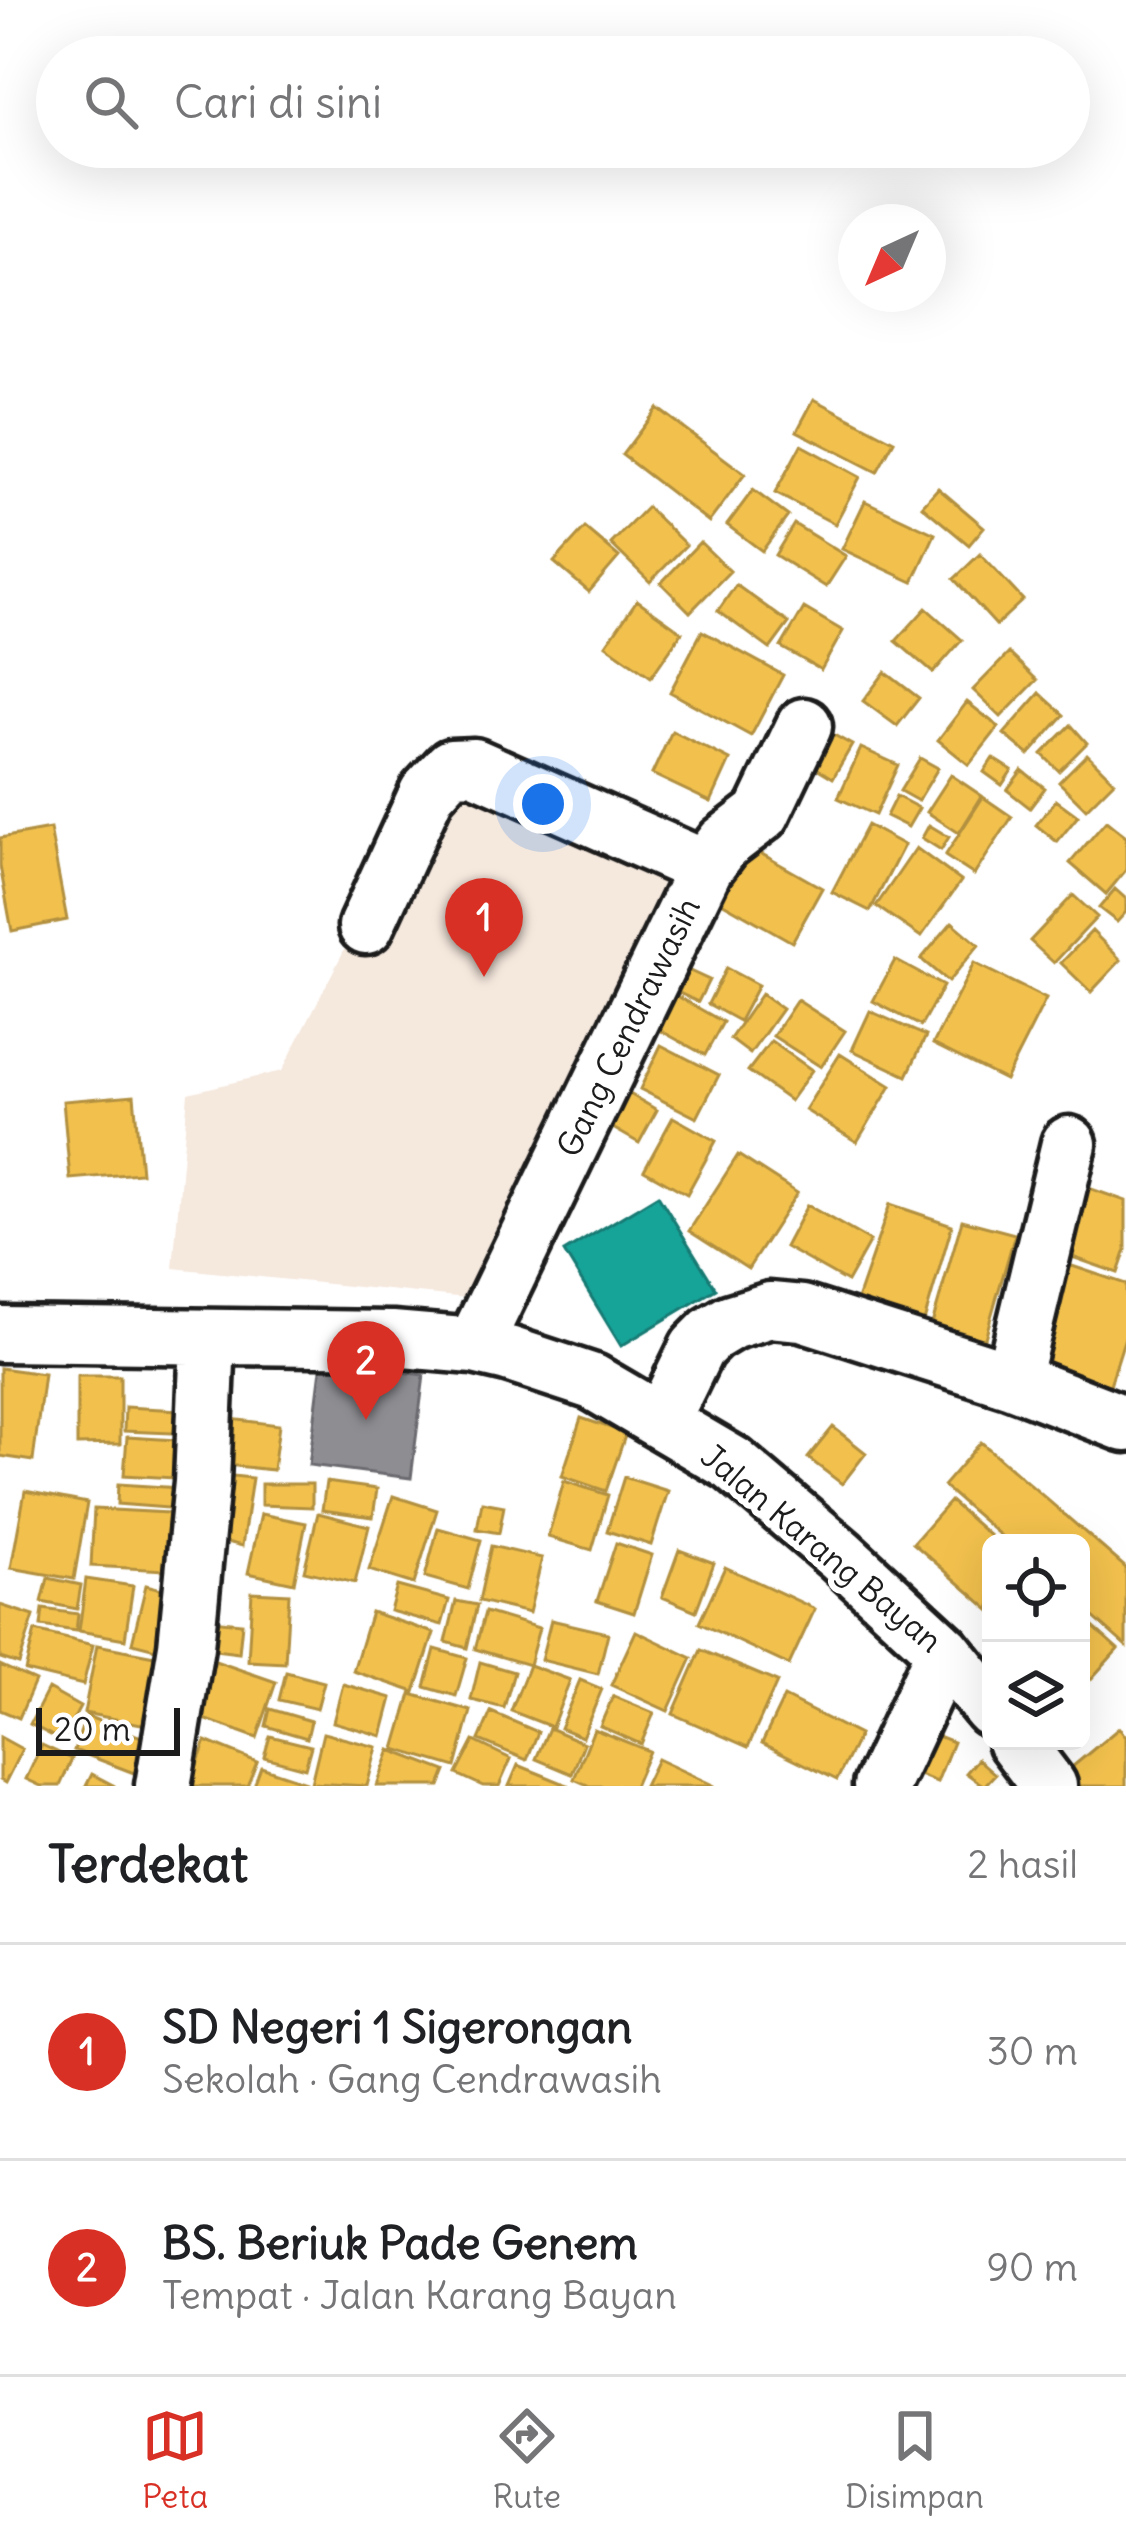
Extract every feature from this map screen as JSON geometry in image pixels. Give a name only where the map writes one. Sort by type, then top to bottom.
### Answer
[{"type":"street","name":"Gang Cendrawasih","points":[[474,1346],[705,868],[724,843],[762,814],[803,726]]},
{"type":"street","points":[[365,926],[427,793],[451,767],[473,766],[705,868]]},
{"type":"street","points":[[1012,1379],[1069,1144]]},
{"type":"street","points":[[662,1420],[697,1348],[731,1322],[770,1310],[802,1312],[1012,1379],[1126,1424]]},
{"type":"street","name":"Jalan Karang Bayan","points":[[0,1334],[392,1339],[474,1346],[593,1382],[734,1464],[944,1651],[982,1698]]},
{"type":"street","points":[[163,1786],[188,1623],[202,1482],[208,1336]]},
{"type":"street","points":[[881,1786],[944,1651]]},
{"type":"street","points":[[1023,1750],[1049,1786]]},
{"type":"shaded area","points":[[450,744],[680,873],[486,1300],[173,1268],[188,1093],[282,1071]]},
{"type":"building: Hunian","points":[[814,399],[894,441],[877,472],[797,431]]},
{"type":"building: Hunian","points":[[657,408],[745,474],[709,522],[622,455]]},
{"type":"building: Hunian","points":[[801,445],[860,477],[835,524],[775,493]]},
{"type":"building: Hunian","points":[[938,488],[984,527],[969,545],[922,506]]},
{"type":"building: Hunian","points":[[753,490],[788,516],[762,551],[727,525]]},
{"type":"building: Hunian","points":[[865,501],[935,534],[913,582],[842,549]]},
{"type":"building: Hunian","points":[[647,507],[686,545],[650,582],[611,544]]},
{"type":"building: Hunian","points":[[794,524],[846,556],[826,587],[775,555]]},
{"type":"building: Hunian","points":[[585,528],[619,557],[589,592],[554,562]]},
{"type":"building: Hunian","points":[[700,542],[730,571],[690,612],[661,583]]},
{"type":"building: Hunian","points":[[980,554],[1023,600],[996,625],[954,579]]},
{"type":"building: Hunian","points":[[736,585],[789,623],[770,649],[718,611]]},
{"type":"building: Hunian","points":[[637,600],[682,632],[651,677],[606,645]]},
{"type":"building: Hunian","points":[[804,608],[843,631],[821,670],[781,647]]},
{"type":"building: Hunian","points":[[926,608],[962,640],[933,673],[896,641]]},
{"type":"building: Hunian","points":[[702,631],[783,675],[751,736],[670,692]]},
{"type":"building: Hunian","points":[[1009,653],[1037,680],[1001,717],[973,690]]},
{"type":"building: Hunian","points":[[885,672],[919,698],[897,726],[863,701]]},
{"type":"building: Hunian","points":[[1040,693],[1064,715],[1029,755],[1004,734]]},
{"type":"building: Hunian","points":[[967,702],[999,727],[969,765],[938,740]]},
{"type":"building: Hunian","points":[[1071,725],[1087,743],[1059,771],[1042,754]]},
{"type":"building: Hunian","points":[[818,726],[852,745],[833,778],[800,758]]},
{"type":"building: Hunian","points":[[672,731],[730,760],[711,802],[652,774]]},
{"type":"building: Hunian","points":[[861,748],[898,765],[875,815],[838,798]]},
{"type":"building: Hunian","points":[[1087,754],[1114,781],[1086,809],[1059,782]]},
{"type":"building: Hunian","points":[[920,758],[938,768],[918,801],[900,791]]},
{"type":"building: Hunian","points":[[993,758],[1012,770],[1002,785],[984,772]]},
{"type":"building: Hunian","points":[[1022,770],[1045,788],[1030,808],[1007,790]]},
{"type":"building: Hunian","points":[[951,775],[982,796],[959,833],[927,812]]},
{"type":"building: Hunian","points":[[896,796],[919,808],[908,827],[886,816]]},
{"type":"building: Hunian","points":[[983,797],[1012,817],[974,875],[945,856]]},
{"type":"building: Hunian","points":[[1056,800],[1078,816],[1057,842],[1036,825]]},
{"type":"building: Hunian","points":[[1106,821],[1126,837],[1126,870],[1106,894],[1070,863]]},
{"type":"building: Hunian","points":[[867,825],[904,845],[870,911],[832,892]]},
{"type":"building: Hunian","points":[[929,825],[949,837],[941,850],[922,838]]},
{"type":"building: Hunian","points":[[50,829],[67,920],[12,931],[0,838]]},
{"type":"building: Hunian","points":[[739,841],[822,888],[792,942],[709,895]]},
{"type":"building: Hunian","points":[[916,848],[961,881],[921,937],[876,906]]},
{"type":"building: Hunian","points":[[1115,889],[1126,899],[1126,912],[1117,922],[1099,908]]},
{"type":"building: Hunian","points":[[1073,895],[1097,917],[1054,963],[1030,941]]},
{"type":"building: Hunian","points":[[952,922],[979,945],[948,982],[921,959]]},
{"type":"building: Hunian","points":[[1092,931],[1121,960],[1091,992],[1061,963]]},
{"type":"building: Hunian","points":[[895,960],[943,986],[921,1026],[873,1001]]},
{"type":"building: Hunian","points":[[974,963],[1046,999],[1005,1080],[933,1044]]},
{"type":"building: Hunian","points":[[679,966],[709,980],[698,1002],[669,988]]},
{"type":"building: Hunian","points":[[726,968],[758,985],[739,1021],[708,1004]]},
{"type":"building: Hunian","points":[[663,988],[723,1022],[705,1055],[645,1022]]},
{"type":"building: Hunian","points":[[761,994],[782,1009],[750,1054],[730,1039]]},
{"type":"building: Hunian","points":[[797,1000],[845,1031],[821,1067],[773,1036]]},
{"type":"building: Hunian","points":[[870,1011],[926,1036],[907,1076],[852,1050]]},
{"type":"building: Hunian","points":[[771,1041],[812,1070],[790,1101],[748,1071]]},
{"type":"building: Hunian","points":[[661,1045],[719,1075],[697,1118],[640,1089]]},
{"type":"building: Hunian","points":[[840,1054],[891,1086],[857,1142],[805,1110]]},
{"type":"building: Hunian","points":[[616,1086],[657,1110],[639,1143],[597,1119]]},
{"type":"building: Hunian","points":[[134,1095],[141,1173],[70,1179],[63,1101]]},
{"type":"building: Hunian","points":[[673,1117],[716,1141],[687,1194],[644,1170]]},
{"type":"building: Hunian","points":[[738,1155],[797,1193],[748,1269],[689,1231]]},
{"type":"building: Hunian","points":[[1077,1184],[1126,1201],[1126,1250],[1118,1273],[1055,1251]]},
{"type":"building: Hunian","points":[[890,1204],[952,1225],[920,1335],[853,1311]]},
{"type":"building: Hunian","points":[[807,1205],[870,1241],[847,1282],[785,1247]]},
{"type":"building: Hunian","points":[[962,1220],[1015,1234],[983,1345],[930,1331]]},
{"type":"building: Hunian","points":[[1066,1264],[1126,1284],[1126,1334],[1108,1391],[1032,1366]]},
{"type":"building: Hunian","points":[[0,1368],[44,1374],[33,1461],[0,1456]]},
{"type":"building: Hunian","points":[[77,1376],[120,1376],[120,1444],[77,1445]]},
{"type":"building: Hunian","points":[[125,1407],[197,1411],[196,1434],[124,1431]]},
{"type":"building: Hunian","points":[[222,1418],[279,1425],[273,1470],[216,1464]]},
{"type":"building: Hunian","points":[[581,1418],[626,1433],[606,1491],[562,1476]]},
{"type":"building: Hunian","points":[[833,1427],[866,1453],[842,1484],[808,1458]]},
{"type":"building: Hunian","points":[[127,1437],[193,1441],[191,1479],[124,1475]]},
{"type":"building: Hunian","points":[[981,1442],[1087,1534],[999,1534],[943,1486]]},
{"type":"building: Hunian","points":[[214,1474],[252,1478],[242,1546],[203,1536]]},
{"type":"building: Hunian","points":[[624,1477],[668,1491],[651,1545],[607,1531]]},
{"type":"building: Hunian","points":[[564,1481],[608,1495],[592,1550],[548,1537]]},
{"type":"building: Hunian","points":[[326,1482],[377,1489],[373,1517],[322,1510]]},
{"type":"building: Hunian","points":[[118,1484],[195,1489],[193,1510],[117,1504]]},
{"type":"building: Hunian","points":[[261,1484],[312,1484],[312,1507],[261,1505]]},
{"type":"building: Hunian","points":[[25,1491],[87,1503],[74,1579],[11,1568]]},
{"type":"building: Hunian","points":[[393,1496],[437,1510],[414,1584],[369,1570]]},
{"type":"building: Hunian","points":[[950,1501],[988,1534],[982,1534],[982,1603],[913,1543]]},
{"type":"building: Hunian","points":[[482,1502],[504,1506],[499,1533],[477,1529]]},
{"type":"building: Hunian","points":[[94,1509],[187,1514],[184,1571],[91,1566]]},
{"type":"building: Hunian","points":[[318,1513],[369,1526],[355,1583],[304,1571]]},
{"type":"building: Hunian","points":[[261,1514],[306,1523],[294,1583],[248,1573]]},
{"type":"building: Hunian","points":[[438,1528],[481,1540],[468,1589],[425,1577]]},
{"type":"building: Hunian","points":[[1090,1537],[1126,1568],[1126,1646],[1090,1614]]},
{"type":"building: Hunian","points":[[616,1543],[652,1555],[634,1613],[597,1601]]},
{"type":"building: Hunian","points":[[491,1546],[542,1558],[529,1613],[479,1601]]},
{"type":"building: Hunian","points":[[679,1550],[714,1563],[696,1611],[662,1597]]},
{"type":"building: Hunian","points":[[725,1567],[815,1609],[789,1665],[699,1623]]},
{"type":"building: Hunian","points":[[48,1578],[81,1585],[77,1609],[42,1602]]},
{"type":"building: Hunian","points":[[86,1579],[133,1586],[125,1639],[79,1631]]},
{"type":"building: Hunian","points":[[146,1585],[185,1595],[171,1653],[132,1643]]},
{"type":"building: Hunian","points":[[397,1586],[449,1600],[442,1625],[390,1611]]},
{"type":"building: Hunian","points":[[252,1592],[289,1594],[285,1663],[248,1661]]},
{"type":"building: Hunian","points":[[456,1601],[477,1605],[467,1648],[446,1642]]},
{"type":"building: Hunian","points":[[0,1605],[34,1616],[19,1664],[0,1658]]},
{"type":"building: Hunian","points":[[43,1609],[78,1614],[76,1631],[41,1626]]},
{"type":"building: Hunian","points":[[371,1612],[434,1633],[415,1692],[353,1671]]},
{"type":"building: Hunian","points":[[485,1612],[539,1628],[529,1665],[475,1649]]},
{"type":"building: Hunian","points":[[201,1619],[242,1623],[239,1653],[198,1648]]},
{"type":"building: Hunian","points":[[551,1620],[608,1633],[598,1674],[541,1660]]},
{"type":"building: Hunian","points":[[1090,1624],[1118,1649],[1090,1680]]},
{"type":"building: Hunian","points":[[35,1631],[93,1645],[83,1685],[25,1671]]},
{"type":"building: Hunian","points":[[636,1631],[692,1658],[668,1711],[611,1685]]},
{"type":"building: Hunian","points":[[97,1645],[170,1659],[157,1727],[84,1713]]},
{"type":"building: Hunian","points":[[435,1649],[467,1658],[456,1696],[425,1687]]},
{"type":"building: Hunian","points":[[701,1650],[777,1682],[748,1747],[673,1714]]},
{"type":"building: Hunian","points":[[215,1661],[276,1682],[257,1738],[196,1716]]},
{"type":"building: Hunian","points":[[480,1662],[514,1672],[504,1708],[471,1700]]},
{"type":"building: Hunian","points":[[0,1665],[35,1681],[19,1718],[0,1710]]},
{"type":"building: Hunian","points":[[529,1665],[570,1680],[552,1727],[511,1711]]},
{"type":"building: Hunian","points":[[286,1672],[324,1682],[317,1709],[279,1700]]},
{"type":"building: Hunian","points":[[580,1680],[602,1689],[582,1737],[560,1728]]},
{"type":"building: Hunian","points":[[343,1684],[392,1698],[382,1736],[333,1722]]},
{"type":"building: Hunian","points":[[48,1689],[80,1707],[62,1741],[30,1724]]},
{"type":"building: Hunian","points":[[411,1694],[471,1711],[456,1767],[395,1749]]},
{"type":"building: Hunian","points":[[613,1696],[654,1713],[641,1744],[600,1726]]},
{"type":"building: Hunian","points":[[784,1697],[859,1735],[837,1780],[762,1743]]},
{"type":"building: Hunian","points":[[270,1709],[311,1721],[307,1738],[266,1726]]},
{"type":"building: Hunian","points":[[491,1712],[538,1732],[527,1760],[479,1740]]},
{"type":"building: Hunian","points":[[86,1716],[160,1744],[147,1778],[74,1750]]},
{"type":"building: Hunian","points":[[549,1728],[584,1743],[572,1774],[536,1759]]},
{"type":"building: Hunian","points":[[917,1728],[953,1742],[937,1782],[901,1768]]},
{"type":"building: Hunian","points":[[1119,1728],[1126,1737],[1126,1786],[1078,1786],[1066,1772]]},
{"type":"building: Hunian","points":[[594,1729],[649,1751],[634,1786],[590,1786],[574,1779]]},
{"type":"building: Hunian","points":[[323,1733],[377,1747],[367,1786],[311,1783]]},
{"type":"building: Hunian","points":[[270,1736],[311,1746],[305,1768],[264,1757]]},
{"type":"building: Hunian","points":[[0,1737],[22,1749],[5,1783],[0,1780]]},
{"type":"building: Hunian","points":[[206,1741],[257,1762],[247,1786],[189,1786]]},
{"type":"building: Hunian","points":[[474,1741],[511,1759],[499,1786],[483,1786],[457,1774]]},
{"type":"building: Hunian","points":[[42,1745],[72,1759],[60,1786],[41,1786],[26,1779]]},
{"type":"building: Hunian","points":[[390,1750],[446,1771],[440,1786],[377,1786]]},
{"type":"building: Hunian","points":[[657,1759],[715,1786],[644,1786]]},
{"type":"building: Hunian","points":[[978,1759],[995,1774],[984,1786],[966,1773]]},
{"type":"building: Hunian","points":[[518,1765],[570,1786],[509,1786]]},
{"type":"building: Hunian","points":[[261,1767],[306,1782],[304,1786],[254,1786]]},
{"type":"building: Hunian","points":[[92,1774],[115,1786],[86,1786]]},
{"type":"building: Publik","points":[[658,1195],[716,1289],[621,1346],[564,1252]]},
{"type":"building: Industri","points":[[322,1361],[424,1375],[411,1478],[309,1465]]},
{"type":"place","name":"SD Negeri 1 Sigerongan","points":[[484,977]]},
{"type":"place","name":"BS. Beriuk Pade Genem","points":[[366,1420]]}]
